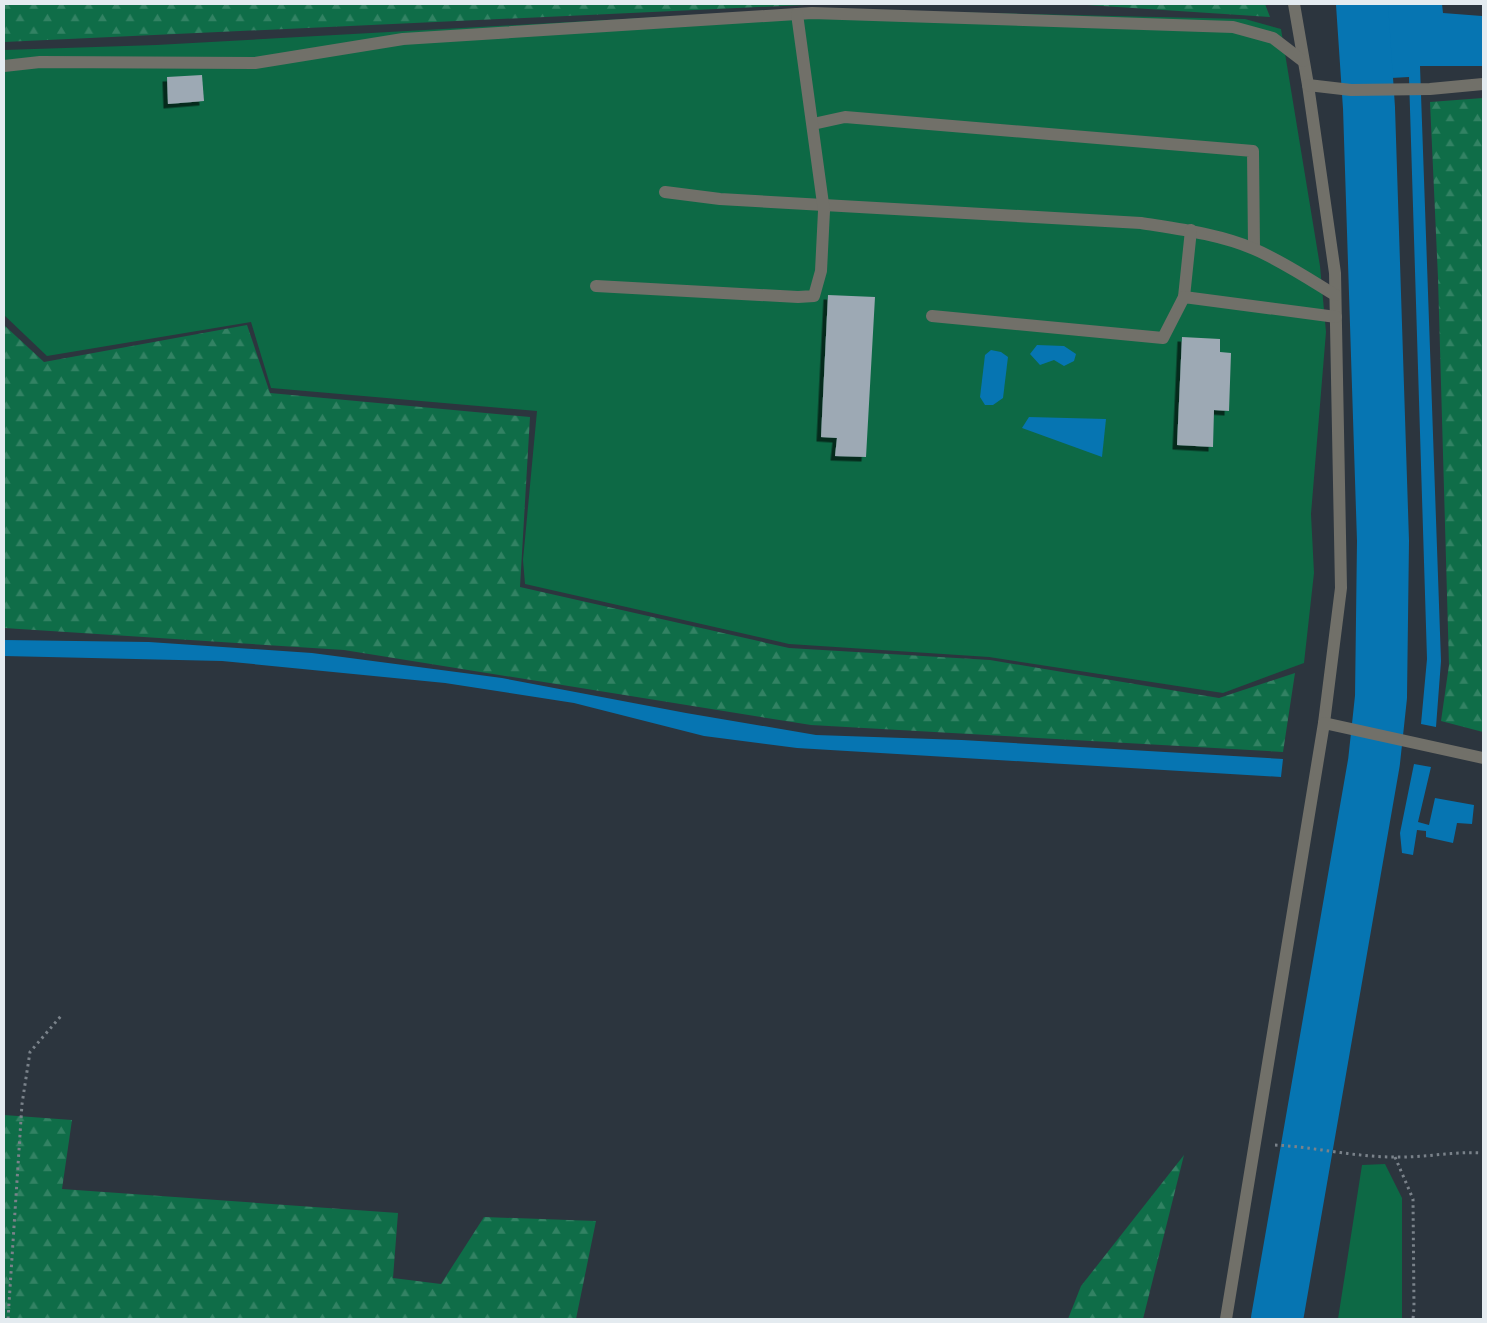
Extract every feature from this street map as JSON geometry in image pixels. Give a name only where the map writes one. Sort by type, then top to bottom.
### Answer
[{"type":"street","points":[[1226,1319],[1324,723],[1341,588],[1335,273],[1308,85],[1294,4]]},
{"type":"street","points":[[4,66],[40,62],[255,63],[403,39],[812,13],[1233,26],[1273,38],[1304,61]]},
{"type":"street","points":[[596,286],[798,297],[814,296],[821,271],[823,205],[798,14]]},
{"type":"street","points":[[1308,85],[1351,90],[1430,90],[1483,84]]},
{"type":"street","points":[[813,124],[845,117],[1253,151],[1254,248]]},
{"type":"street","points":[[665,192],[720,199],[1141,223],[1192,230],[1254,248],[1335,294]]},
{"type":"street","points":[[932,316],[1163,338],[1184,298],[1192,230]]},
{"type":"street","points":[[1184,298],[1336,317]]},
{"type":"street","points":[[1324,723],[1483,758]]},
{"type":"path","points":[[8,1319],[22,1104],[30,1052],[61,1016]]},
{"type":"path","points":[[1286,1145],[1324,1151],[1395,1157],[1462,1152],[1483,1154]]},
{"type":"path","points":[[1395,1157],[1413,1199],[1413,1319]]},
{"type":"green space","points":[[4,4],[826,4],[4,42]]},
{"type":"green space","points":[[1072,4],[1265,4],[1270,17]]},
{"type":"green space","points":[[805,9],[1245,19],[1281,29],[1320,266],[1326,332],[1311,514],[1314,573],[1304,663],[1223,693],[989,657],[789,644],[525,584],[523,560],[537,411],[271,388],[251,322],[47,356],[4,315],[4,50],[156,45]]},
{"type":"green space","points":[[1483,98],[1483,732],[1441,721],[1449,665],[1438,278],[1430,102]]},
{"type":"green space","points":[[4,325],[44,362],[247,325],[270,393],[530,417],[520,587],[789,648],[990,660],[1219,698],[1295,673],[1283,752],[811,725],[344,650],[4,628]]},
{"type":"green space","points":[[4,1115],[72,1120],[62,1189],[398,1213],[393,1278],[441,1284],[484,1217],[596,1221],[576,1319],[4,1319]]},
{"type":"green space","points":[[1184,1155],[1143,1319],[1068,1319],[1081,1286]]},
{"type":"green space","points":[[1385,1164],[1402,1198],[1402,1319],[1338,1319],[1362,1165]]},
{"type":"water","points":[[1355,4],[1442,4],[1443,13],[1482,16],[1482,66],[1420,66],[1441,661],[1436,727],[1421,724],[1427,659],[1409,77],[1355,80]]},
{"type":"water","points":[[1037,345],[1064,346],[1076,354],[1074,361],[1064,366],[1054,360],[1040,365],[1030,354]]},
{"type":"water","points":[[991,350],[1001,352],[1008,357],[1003,398],[993,405],[985,405],[980,397],[985,355]]},
{"type":"water","points":[[1029,417],[1106,419],[1102,457],[1022,428]]},
{"type":"water","points":[[4,640],[149,642],[312,653],[502,678],[686,713],[816,735],[962,740],[1283,759],[1281,777],[797,748],[704,736],[574,703],[445,683],[222,661],[4,656]]},
{"type":"water","points":[[1414,764],[1431,767],[1418,822],[1429,825],[1435,798],[1474,805],[1472,824],[1457,823],[1453,843],[1426,837],[1426,831],[1417,830],[1413,855],[1402,853],[1400,833]]},
{"type":"building","points":[[202,75],[204,101],[168,104],[167,77]]},
{"type":"building","points":[[828,295],[875,297],[866,457],[835,456],[837,438],[821,437]]},
{"type":"building","points":[[1182,337],[1220,339],[1220,352],[1231,353],[1229,411],[1214,410],[1213,447],[1177,445]]},
{"type":"waterway","points":[[1277,1319],[1374,762],[1381,697],[1383,541],[1369,108],[1362,4]]}]
